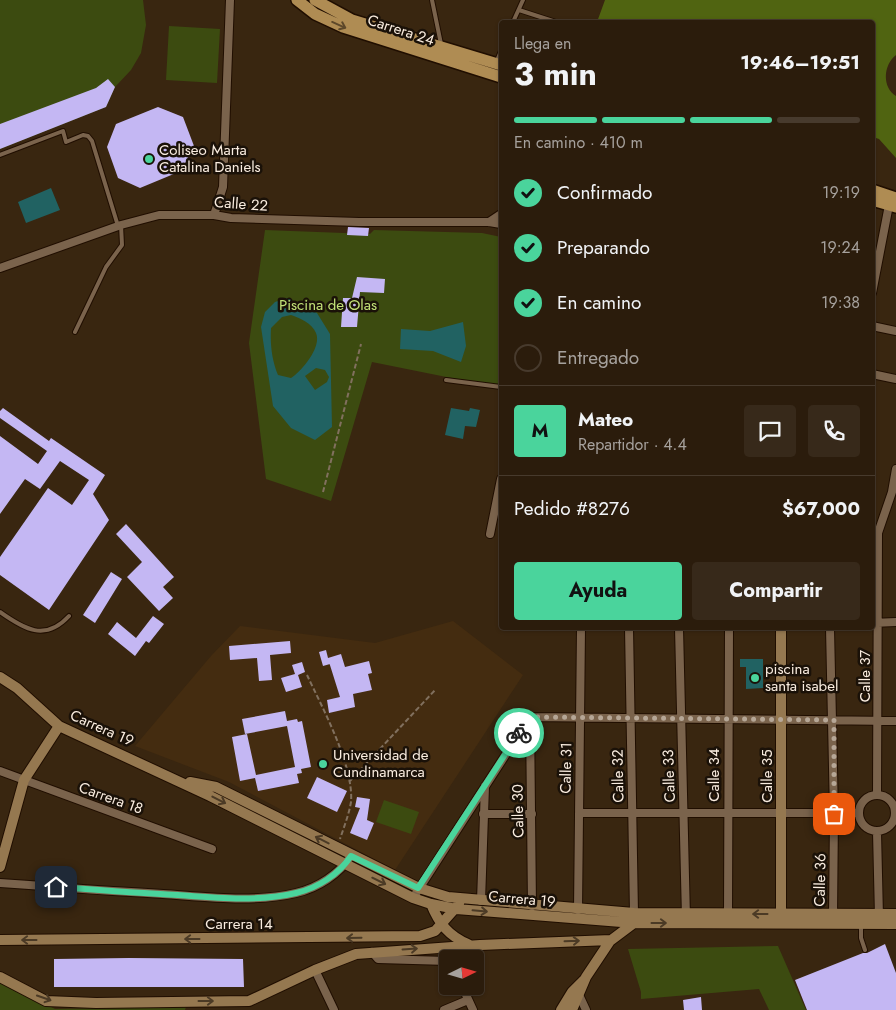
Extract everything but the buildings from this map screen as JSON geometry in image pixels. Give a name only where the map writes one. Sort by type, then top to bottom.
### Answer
[{"type":"main road","name":"Carrera 24","points":[[297,0],[315,14],[343,27],[443,59],[497,70]]},
{"type":"main road","name":"Carrera 24","points":[[315,0],[352,20],[441,47],[497,70]]},
{"type":"main road","points":[[875,192],[894,204]]},
{"type":"main road","points":[[875,201],[894,204]]},
{"type":"street","points":[[214,215],[223,187],[230,0]]},
{"type":"street","points":[[875,281],[894,204]]},
{"type":"street","name":"Calle 22","points":[[0,268],[120,226],[159,215],[214,215],[231,218],[360,222],[489,222],[499,224]]},
{"type":"street","points":[[489,222],[499,215]]},
{"type":"street","points":[[875,327],[896,331]]},
{"type":"street","points":[[875,375],[896,379]]},
{"type":"street","name":"Calle 37","points":[[877,795],[876,623],[878,532],[892,492],[896,469]]},
{"type":"street","points":[[490,534],[499,489]]},
{"type":"street","points":[[876,623],[896,622]]},
{"type":"street","name":"Calle 31","points":[[578,910],[581,630]]},
{"type":"street","name":"Calle 32","points":[[629,630],[634,814],[634,918]]},
{"type":"street","name":"Calle 33","points":[[679,630],[686,918]]},
{"type":"street","name":"Calle 34","points":[[728,918],[729,630]]},
{"type":"street","name":"Calle 35","points":[[781,630],[781,919]]},
{"type":"street","name":"Calle 36","points":[[830,630],[834,720],[833,919]]},
{"type":"street","name":"Carrera 19","points":[[0,677],[17,688],[59,726],[348,860],[416,893],[431,904],[456,909],[605,922],[634,918],[879,919],[896,924]]},
{"type":"street","points":[[416,893],[530,717],[896,721]]},
{"type":"street","name":"Calle 30","points":[[530,717],[532,906]]},
{"type":"street","points":[[0,867],[24,780],[59,726]]},
{"type":"street","name":"Carrera 18","points":[[0,771],[212,850]]},
{"type":"street","name":"Carrera 19","points":[[175,779],[216,787],[336,848],[348,860]]},
{"type":"street","points":[[481,901],[483,814],[486,784]]},
{"type":"street","points":[[877,795],[888,798],[896,812],[892,824],[883,831],[877,832],[862,824],[859,814],[860,808],[866,799],[877,795]]},
{"type":"street","points":[[579,813],[684,815],[859,814]]},
{"type":"street","points":[[483,814],[532,814]]},
{"type":"street","points":[[877,832],[879,919]]},
{"type":"street","points":[[0,883],[224,898],[278,896],[313,888],[329,879],[348,860]]},
{"type":"street","name":"Carrera 19","points":[[416,893],[463,900],[598,911],[634,918]]},
{"type":"street","name":"Carrera 14","points":[[0,940],[420,936],[435,931],[463,900]]},
{"type":"street","points":[[431,904],[441,925],[458,940],[480,945]]},
{"type":"street","points":[[598,911],[605,922],[610,940]]},
{"type":"street","name":"Carrera 19","points":[[833,919],[861,924],[896,914]]},
{"type":"street","points":[[572,1010],[580,997],[586,978],[610,940],[634,918]]},
{"type":"street","points":[[0,977],[46,1001],[96,1003],[249,1001],[339,959],[372,952],[480,945],[610,940]]},
{"type":"street","points":[[372,952],[378,959],[439,961]]},
{"type":"street","points":[[315,970],[334,1010]]},
{"type":"street","points":[[561,1010],[575,988],[586,978]]},
{"type":"street","points":[[466,995],[473,1010]]},
{"type":"street","points":[[580,997],[586,1010]]},
{"type":"street","points":[[444,1010],[468,1000]]},
{"type":"lane","points":[[432,0],[443,59]]},
{"type":"lane","points":[[514,20],[523,0]]},
{"type":"lane","points":[[519,10],[550,20]]},
{"type":"lane","points":[[0,154],[63,132],[66,142],[83,135],[88,136],[92,141],[120,226],[122,245],[106,267],[75,332]]},
{"type":"lane","points":[[446,380],[499,388]]},
{"type":"lane","points":[[0,612],[19,625],[33,630],[55,628],[69,616]]},
{"type":"lane","points":[[861,924],[861,938],[865,950]]},
{"type":"path","points":[[323,492],[361,344]]},
{"type":"path","points":[[307,675],[333,732],[349,782],[351,802],[336,848]]},
{"type":"path","points":[[349,782],[436,689]]},
{"type":"shaded area","name":"Universidad de Cundinamarca","points":[[453,621],[523,675],[395,870],[229,782],[135,746],[211,656],[240,626],[375,643]]},
{"type":"green space","points":[[0,0],[143,0],[146,25],[141,53],[131,70],[115,87],[106,107],[0,149]]},
{"type":"green space","points":[[605,0],[896,0],[896,55],[889,64],[886,81],[891,92],[896,96],[896,158],[879,139],[875,138],[875,20],[598,20]]},
{"type":"green space","points":[[169,26],[220,29],[217,83],[166,80]]},
{"type":"green space","name":"Piscina de Olas","points":[[265,230],[370,234],[374,230],[482,233],[499,237],[499,388],[372,362],[331,501],[266,479],[249,343]]},
{"type":"green space","points":[[384,800],[419,812],[411,834],[376,822]]},
{"type":"green space","points":[[778,946],[806,1010],[769,1010],[759,989],[641,999],[641,992],[628,949]]},
{"type":"green space","points":[[0,984],[6,984],[55,1009],[186,1007],[185,1010],[0,1010]]},
{"type":"water","points":[[51,188],[60,210],[26,223],[18,202]]},
{"type":"water","points":[[287,298],[317,313],[330,334],[332,427],[315,440],[291,428],[273,406],[261,327],[265,312],[275,302]],"holes":[[[291,315],[302,319],[312,326],[317,339],[314,352],[291,378],[278,375],[271,346],[271,328],[282,317]],[[316,368],[325,370],[329,377],[327,382],[315,390],[305,376]]]},
{"type":"water","points":[[463,322],[466,346],[461,362],[433,351],[400,349],[401,329],[430,331]]},
{"type":"water","points":[[451,408],[469,411],[470,408],[480,410],[476,427],[465,426],[463,439],[445,435]]},
{"type":"water","name":"piscina santa isabel","points":[[740,659],[763,659],[763,688],[746,689],[746,667],[740,667]]},
{"type":"way so far","points":[[519,733],[530,717],[834,720],[834,814]]},
{"type":"place","name":"Coliseo Marta Catalina Daniels","points":[[149,159]]},
{"type":"place","name":"piscina santa isabel","points":[[755,678]]},
{"type":"place","name":"Universidad de Cundinamarca","points":[[323,764]]},
{"type":"route","points":[[56,887],[224,898],[278,896],[298,893],[313,888],[329,879],[346,864],[351,856],[418,888],[519,733]]}]
